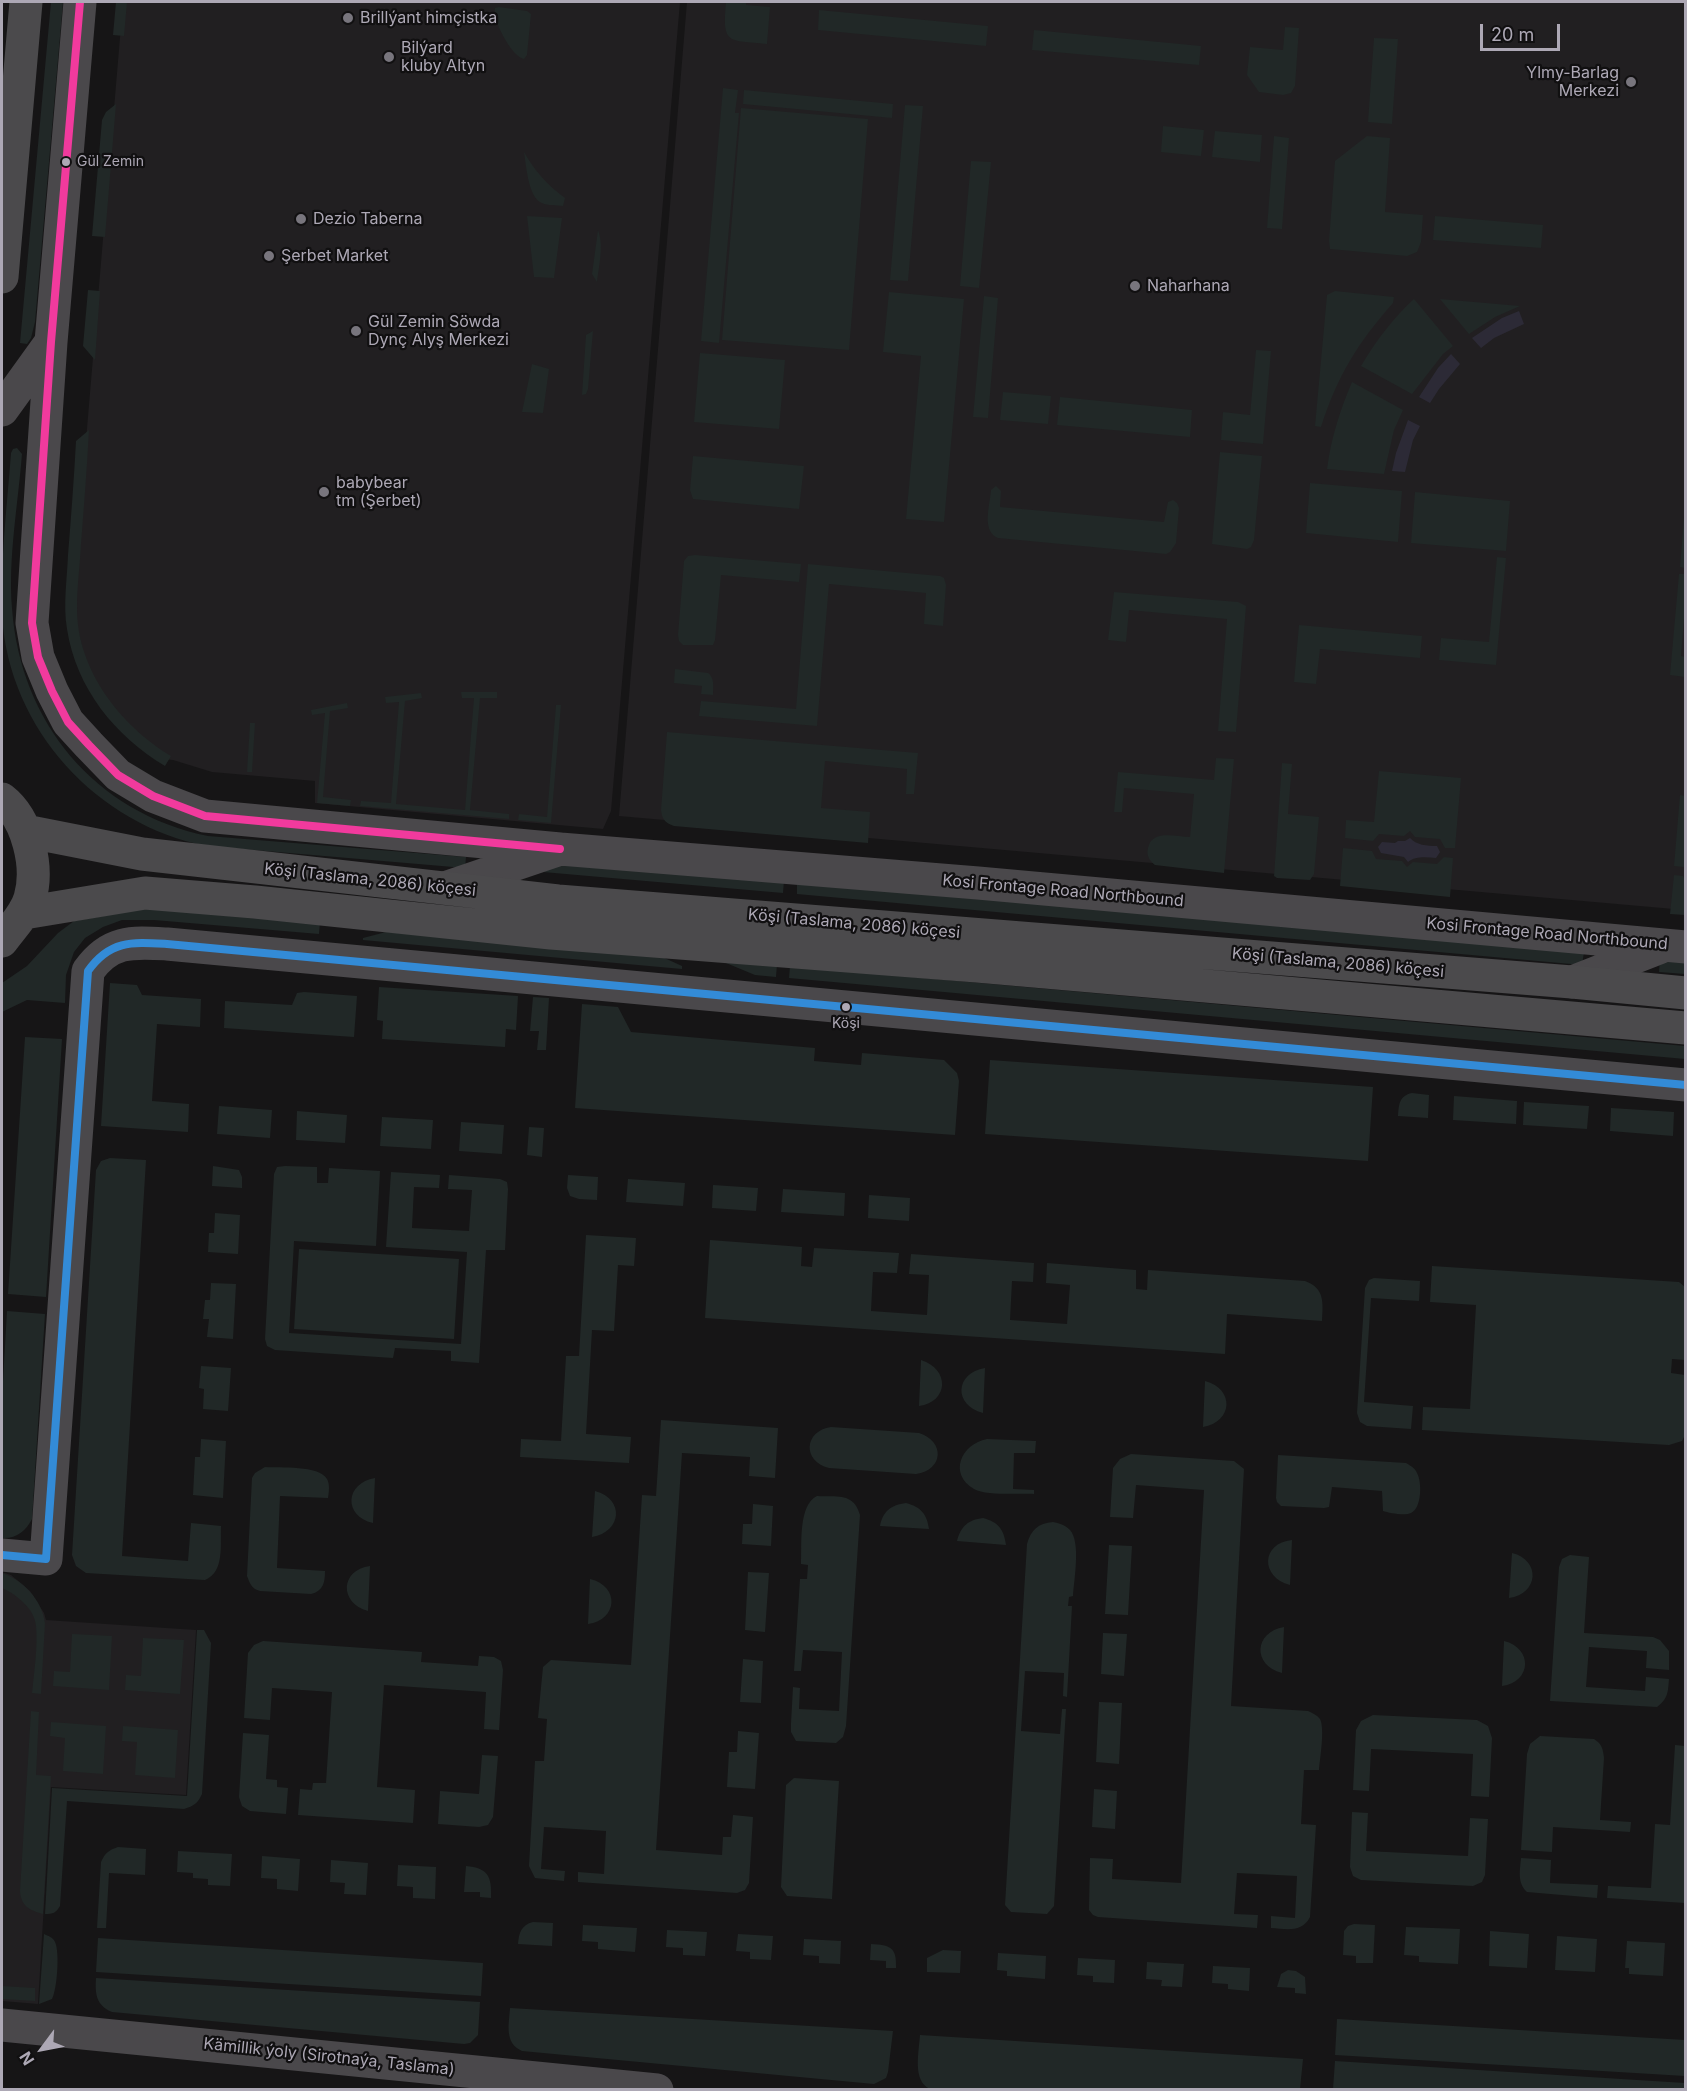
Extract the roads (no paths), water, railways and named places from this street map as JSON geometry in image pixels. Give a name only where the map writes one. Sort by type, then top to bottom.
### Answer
[{"type":"main road","points":[[2,277],[26,2]]},
{"type":"main road","points":[[2,799],[25,831],[33,863],[30,897],[24,913],[2,940]]},
{"type":"main road","name":"Köşi (Taslama, 2086) köçesi","points":[[25,831],[142,854],[569,902],[1686,993]]},
{"type":"main road","name":"Köşi (Taslama, 2086) köçesi","points":[[24,913],[145,893],[255,902],[551,933],[977,966],[1686,1028]]},
{"type":"street","points":[[80,2],[51,342],[32,623],[38,657],[68,722],[118,775],[153,796],[205,816],[560,849]]},
{"type":"street","points":[[2,410],[51,342]]},
{"type":"street","name":"Kosi Frontage Road Northbound","points":[[445,888],[560,849],[1002,885],[1676,946]]},
{"type":"street","points":[[2,1555],[46,1559],[88,971],[98,957],[117,946],[132,942],[178,945],[1686,1085]]},
{"type":"street","points":[[1572,982],[1676,946]]},
{"type":"street","name":"Kämillik ýoly (Sirotnaýa, Taslama)","points":[[2,2025],[657,2090]]},
{"type":"place","name":"Brillýant himçistka","points":[[348,18]]},
{"type":"place","name":"Bilýard kluby Altyn","points":[[389,57]]},
{"type":"place","name":"Ylmy-Barlag Merkezi","points":[[1631,82]]},
{"type":"place","name":"Gül Zemin","points":[[66,162]]},
{"type":"place","name":"Dezio Taberna","points":[[301,219]]},
{"type":"place","name":"Şerbet Market","points":[[269,256]]},
{"type":"place","name":"Naharhana","points":[[1135,286]]},
{"type":"place","name":"Gül Zemin Söwda Dynç Alyş Merkezi","points":[[356,331]]},
{"type":"place","name":"babybear tm (Şerbet)","points":[[324,492]]},
{"type":"place","name":"Köşi","points":[[846,1007]]}]
